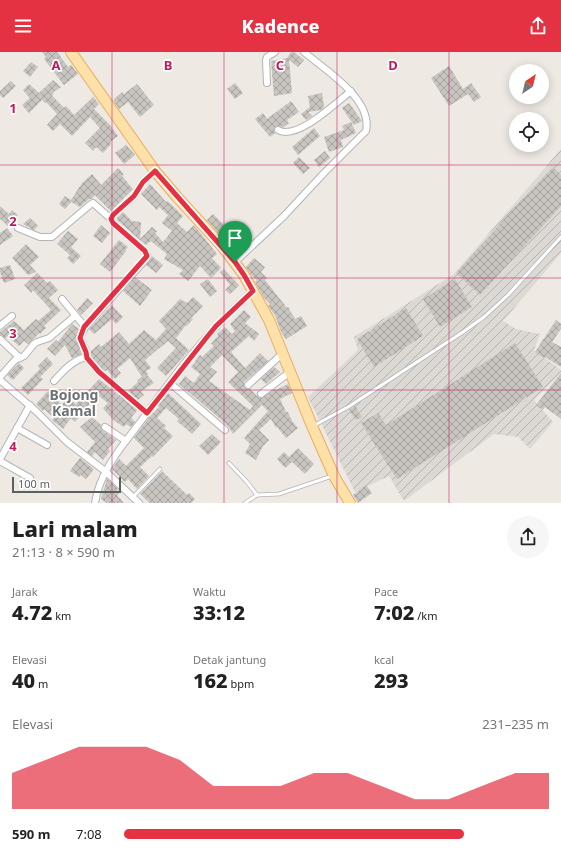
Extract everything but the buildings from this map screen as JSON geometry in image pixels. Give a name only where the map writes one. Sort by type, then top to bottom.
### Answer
[{"type":"main road","points":[[71,52],[155,171],[235,262],[244,275],[269,320],[312,426],[334,476],[348,502]]},
{"type":"street","points":[[267,83],[266,60],[267,57],[275,52]]},
{"type":"street","points":[[235,262],[284,216],[366,131],[368,125],[362,105],[351,91],[304,52]]},
{"type":"street","points":[[278,130],[283,132],[292,131],[315,120],[351,91]]},
{"type":"street","points":[[111,219],[113,215],[134,196],[143,182],[155,171]]},
{"type":"street","points":[[18,228],[40,237],[52,237],[93,203],[145,251],[147,256],[84,327],[80,338],[86,352],[86,357],[99,372],[147,413]]},
{"type":"street","points":[[95,503],[105,471],[147,413],[216,326],[253,291]]},
{"type":"street","points":[[62,299],[84,327]]},
{"type":"street","points":[[0,326],[12,316]]},
{"type":"street","points":[[75,316],[49,338],[34,344],[24,356],[15,360],[0,378],[67,442],[105,471],[139,503]]},
{"type":"street","points":[[0,339],[20,358]]},
{"type":"street","points":[[248,385],[282,354]]},
{"type":"street","points":[[54,381],[67,367],[86,357]]},
{"type":"street","points":[[261,394],[290,372]]},
{"type":"street","points":[[170,383],[225,430]]},
{"type":"street","points":[[30,405],[0,460],[30,478]]},
{"type":"street","points":[[105,427],[126,442]]},
{"type":"street","points":[[18,428],[47,445]]},
{"type":"lane","points":[[312,426],[348,407],[484,317],[508,295],[561,237]]},
{"type":"lane","points":[[229,463],[257,495]]},
{"type":"lane","points":[[132,498],[160,469]]},
{"type":"lane","points":[[246,503],[257,495],[279,494],[334,476]]},
{"type":"shaded area","points":[[561,149],[561,253],[503,321],[516,329],[540,334],[534,350],[561,370],[561,373],[534,400],[553,422],[530,449],[518,437],[494,434],[404,501],[389,476],[355,492],[308,397],[358,350],[354,337],[454,274]]},
{"type":"district","name":"Bojong Kamal","points":[[74,404]]},
{"type":"route","points":[[155,171],[176,197],[207,229],[235,262],[253,291],[216,326],[188,359],[147,413],[132,402],[99,372],[86,357],[87,353],[80,338],[84,327],[146,259],[147,256],[145,251],[113,223],[111,219],[134,196],[143,182],[155,171]]}]
